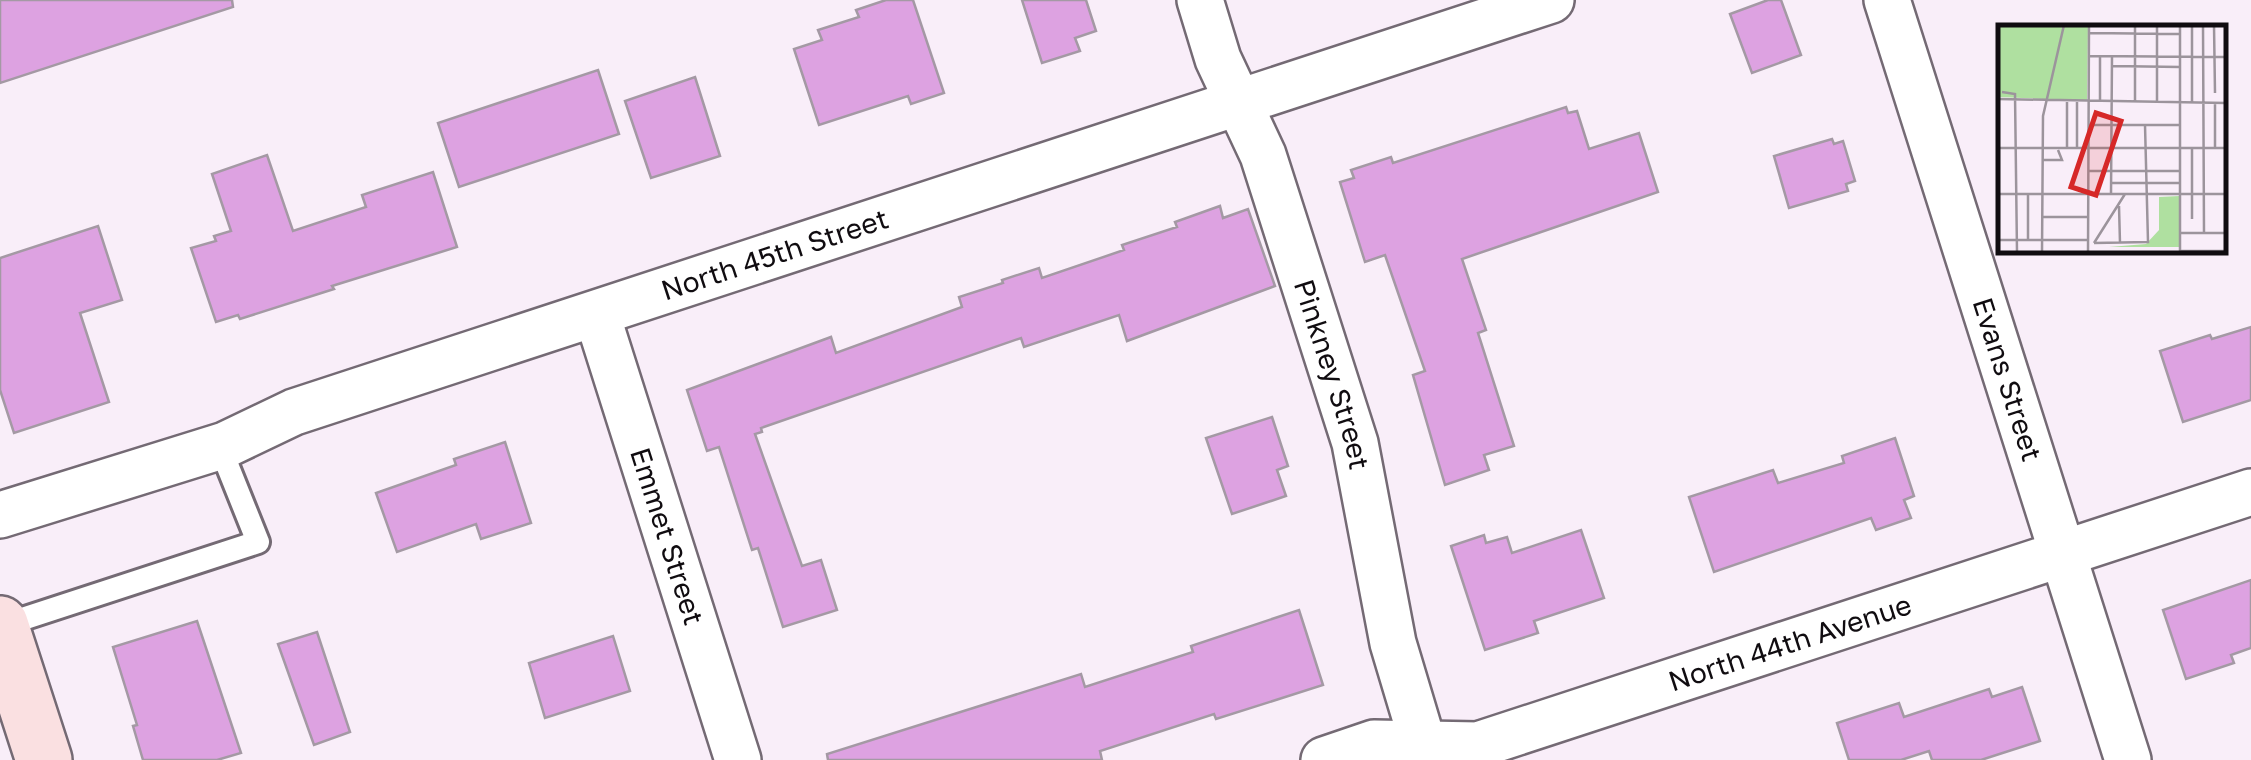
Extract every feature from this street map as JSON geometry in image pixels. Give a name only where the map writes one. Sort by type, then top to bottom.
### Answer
[{"type":"street","name":"Pinkney Street","points":[[1200,0],[1218,59],[1262,155],[1355,443],[1393,643],[1425,752]]},
{"type":"street","name":"North 45th Street","points":[[0,515],[220,447],[294,412],[1551,0]]},
{"type":"street","name":"Evans Street","points":[[1887,0],[2128,760]]},
{"type":"street","name":"Emmet Street","points":[[597,315],[738,760]]},
{"type":"street","name":"North 44th Avenue","points":[[1324,760],[1374,743],[1425,752],[1478,745],[2251,492]]},
{"type":"street","points":[[0,625],[44,760]]},
{"type":"lane","points":[[0,625],[258,542],[220,447]]},
{"type":"building","points":[[0,0],[232,0],[233,7],[0,83]]},
{"type":"building","points":[[886,0],[913,0],[944,93],[911,104],[908,96],[819,125],[794,49],[822,40],[818,30],[859,17],[856,10]]},
{"type":"building","points":[[1022,0],[1086,0],[1096,31],[1075,38],[1080,51],[1042,63]]},
{"type":"building","points":[[1768,0],[1781,0],[1801,55],[1752,73],[1730,14]]},
{"type":"building","points":[[598,70],[619,134],[459,187],[438,123]]},
{"type":"building","points":[[695,77],[720,156],[651,178],[625,101]]},
{"type":"building","points":[[1566,107],[1568,113],[1577,111],[1589,149],[1639,133],[1658,192],[1462,259],[1486,330],[1478,333],[1514,446],[1484,455],[1489,470],[1445,485],[1413,375],[1425,371],[1385,255],[1365,262],[1340,182],[1354,178],[1351,170],[1391,157],[1393,163]]},
{"type":"building","points":[[1832,139],[1834,144],[1843,141],[1855,181],[1846,184],[1848,191],[1789,208],[1774,156]]},
{"type":"building","points":[[267,155],[293,231],[366,207],[362,195],[433,172],[457,247],[240,319],[238,315],[216,322],[191,248],[216,241],[214,236],[231,231],[212,174]]},
{"type":"building","points":[[1220,206],[1223,218],[1248,209],[1275,286],[1127,341],[1119,315],[1024,347],[1021,338],[761,428],[762,432],[755,434],[802,566],[821,560],[837,610],[783,627],[758,548],[752,550],[719,447],[707,451],[687,390],[831,337],[836,353],[962,307],[959,297],[1003,283],[1002,280],[1039,268],[1042,278],[1124,250],[1122,245],[1177,227],[1175,222]]},
{"type":"building","points":[[98,226],[122,300],[80,313],[109,402],[14,433],[0,390],[0,258]]},
{"type":"building","points":[[2251,327],[2251,400],[2183,422],[2160,351]]},
{"type":"building","points":[[1272,417],[1288,466],[1277,470],[1286,496],[1232,514],[1206,438]]},
{"type":"building","points":[[1895,438],[1914,496],[1904,500],[1911,518],[1876,530],[1871,518],[1714,572],[1689,497],[1773,470],[1778,483],[1844,463],[1842,456]]},
{"type":"building","points":[[505,442],[531,523],[481,539],[476,524],[397,552],[376,493],[456,465],[454,459]]},
{"type":"building","points":[[1581,530],[1604,598],[1534,621],[1538,633],[1485,650],[1451,546],[1484,535],[1486,543],[1507,537],[1512,553]]},
{"type":"building","points":[[2251,580],[2251,648],[2231,655],[2234,663],[2186,679],[2163,610]]},
{"type":"building","points":[[1299,610],[1323,685],[1216,719],[1214,714],[1100,751],[1102,760],[828,760],[827,754],[1081,674],[1085,687],[1193,652],[1191,646]]},
{"type":"building","points":[[197,621],[241,753],[217,760],[143,760],[133,726],[137,725],[113,647]]},
{"type":"building","points":[[317,632],[350,732],[314,745],[278,644]]},
{"type":"building","points":[[613,636],[630,691],[545,718],[529,663]]},
{"type":"building","points":[[2022,687],[2040,741],[1981,760],[1932,760],[1929,751],[1901,760],[1849,760],[1837,723],[1899,703],[1904,717],[1989,689],[1992,697]]}]
